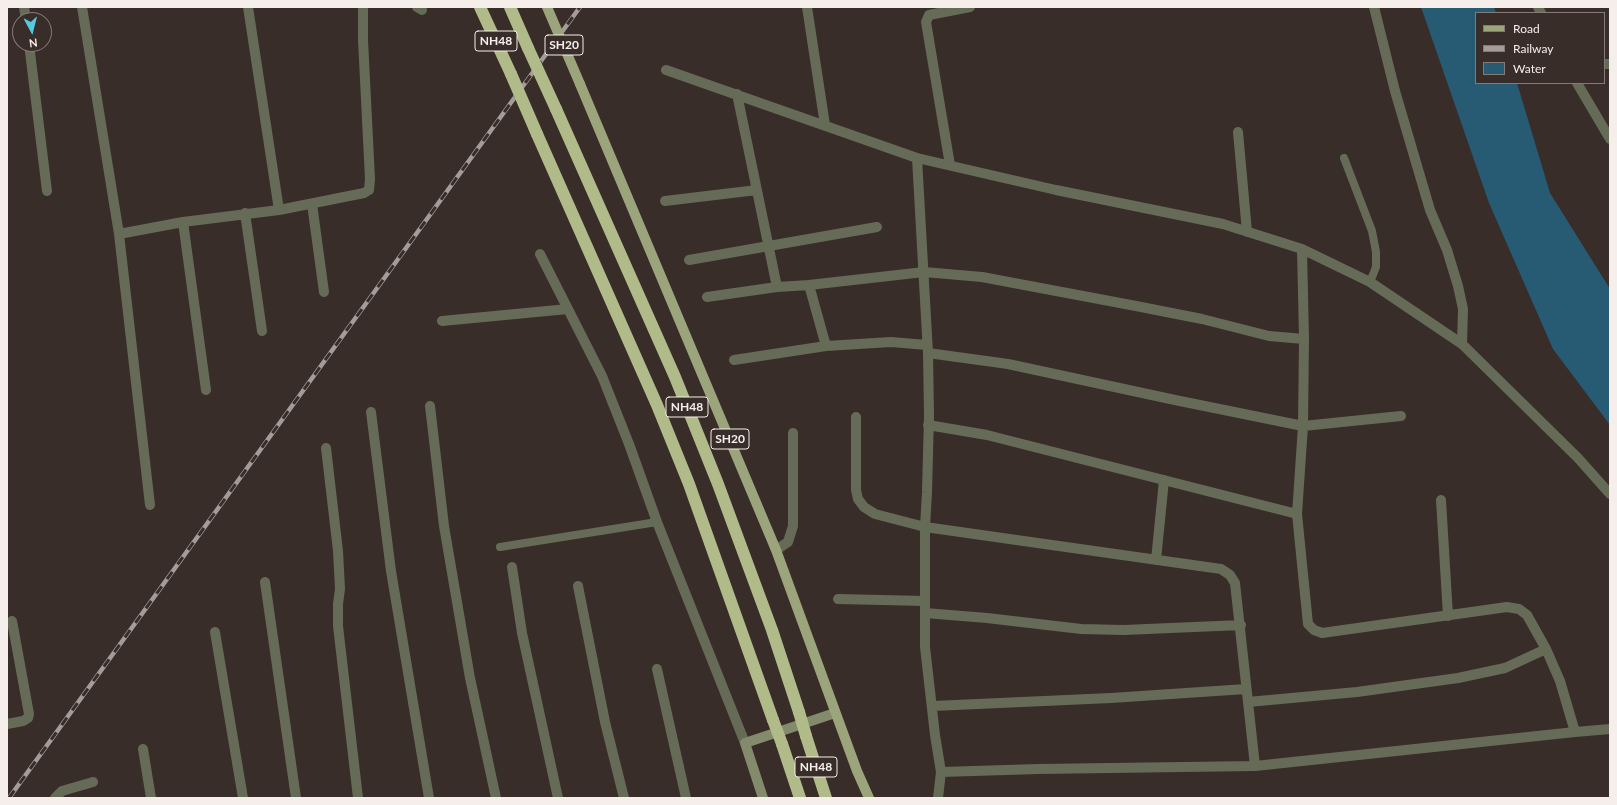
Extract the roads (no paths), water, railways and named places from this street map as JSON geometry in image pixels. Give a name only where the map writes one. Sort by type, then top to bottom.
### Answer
[{"type":"highway","name":"NH48","points":[[480,7],[657,405],[729,594],[800,798]]},
{"type":"highway","name":"NH48","points":[[510,7],[681,392],[718,484],[772,630],[826,798]]},
{"type":"main road","name":"SH20","points":[[548,7],[776,550],[835,713],[869,798]]},
{"type":"street","points":[[82,7],[119,234],[150,505]]},
{"type":"street","points":[[248,7],[279,210]]},
{"type":"street","points":[[119,234],[183,222],[279,210],[364,193],[369,190],[363,7]]},
{"type":"street","points":[[807,7],[825,125]]},
{"type":"street","points":[[950,165],[926,22],[929,15],[970,7]]},
{"type":"street","points":[[1374,7],[1395,91],[1430,210],[1447,250],[1458,286],[1463,309],[1462,344]]},
{"type":"street","points":[[29,52],[47,191]]},
{"type":"street","points":[[666,70],[917,158],[1056,190],[1223,224],[1302,249],[1370,282],[1462,344],[1578,458],[1610,494]]},
{"type":"street","points":[[1578,84],[1610,139]]},
{"type":"street","points":[[737,94],[777,287]]},
{"type":"street","points":[[1238,132],[1247,232]]},
{"type":"street","points":[[917,158],[928,349],[927,492],[925,527],[925,647],[933,706],[935,735],[941,772],[938,798]]},
{"type":"street","points":[[665,201],[757,190]]},
{"type":"street","points":[[312,204],[324,292]]},
{"type":"street","points":[[244,214],[262,331]]},
{"type":"street","points":[[183,222],[206,390]]},
{"type":"street","points":[[689,260],[877,227]]},
{"type":"street","points":[[1302,249],[1304,339],[1303,426],[1297,514],[1308,624],[1314,630],[1322,633],[1507,607],[1518,609],[1526,615],[1546,649],[1560,681],[1575,732]]},
{"type":"street","points":[[540,254],[602,376],[630,444],[657,522],[745,743],[763,798]]},
{"type":"street","points":[[707,297],[777,287],[809,286],[924,272],[982,277],[1158,310],[1269,336],[1304,339]]},
{"type":"street","points":[[809,286],[826,346]]},
{"type":"street","points":[[442,321],[568,309]]},
{"type":"street","points":[[734,360],[826,346],[891,342],[1008,364],[1303,426],[1401,416]]},
{"type":"street","points":[[430,406],[444,526],[470,678],[496,798]]},
{"type":"street","points":[[371,412],[391,571],[429,798]]},
{"type":"street","points":[[856,417],[856,490],[858,499],[864,507],[875,514],[925,527],[1221,569],[1230,575],[1235,583],[1241,625],[1246,689],[1255,766]]},
{"type":"street","points":[[928,425],[987,435],[1297,514]]},
{"type":"street","points":[[776,550],[788,542],[793,526],[793,432]]},
{"type":"street","points":[[326,448],[338,559],[340,589],[338,626],[358,798]]},
{"type":"street","points":[[1156,560],[1164,480]]},
{"type":"street","points":[[1441,500],[1448,616]]},
{"type":"street","points":[[512,567],[522,633],[558,798]]},
{"type":"street","points":[[265,582],[296,798]]},
{"type":"street","points":[[578,586],[605,722],[624,798]]},
{"type":"street","points":[[838,599],[925,601]]},
{"type":"street","points":[[925,613],[987,618],[1081,629],[1124,630],[1241,625]]},
{"type":"street","points":[[7,724],[23,721],[28,718],[29,714],[12,621]]},
{"type":"street","points":[[215,632],[243,798]]},
{"type":"street","points":[[1248,702],[1357,692],[1458,678],[1505,668],[1546,649]]},
{"type":"street","points":[[657,669],[686,798]]},
{"type":"street","points":[[933,706],[1111,698],[1246,689]]},
{"type":"street","points":[[745,743],[835,713]]},
{"type":"street","points":[[941,772],[1255,766],[1610,729]]},
{"type":"street","points":[[143,749],[151,798]]},
{"type":"street","points":[[55,798],[62,791],[94,782]]},
{"type":"lane","points":[[1344,158],[1372,231],[1376,252],[1376,267],[1370,282]]},
{"type":"lane","points":[[500,547],[657,522]]},
{"type":"water","points":[[1421,7],[1494,7],[1496,12],[1475,12],[1475,84],[1517,84],[1550,193],[1610,289],[1610,425],[1553,349],[1489,203]]},
{"type":"railway","points":[[9,798],[580,7]]}]
